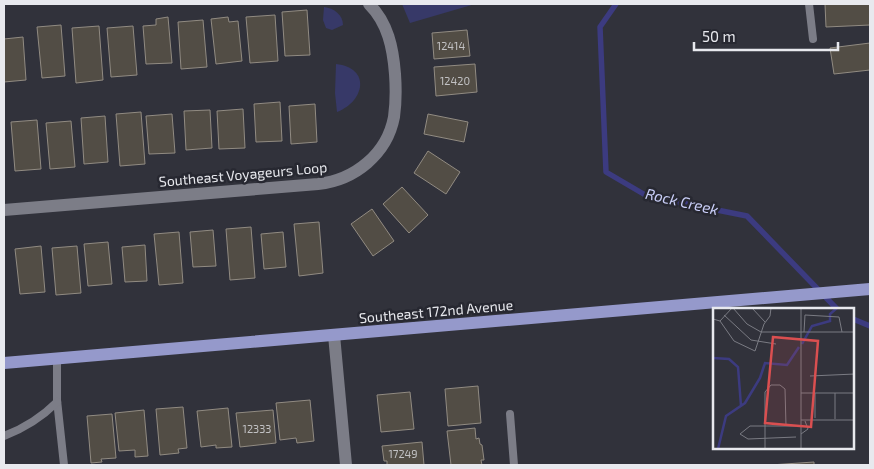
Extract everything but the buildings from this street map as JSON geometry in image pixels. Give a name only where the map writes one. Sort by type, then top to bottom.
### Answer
[{"type":"main road","name":"Southeast 172nd Avenue","points":[[4,363],[870,289]]},
{"type":"street","name":"Southeast Voyageurs Loop","points":[[4,210],[318,184],[340,179],[354,172],[367,164],[376,153],[387,137],[394,118],[396,92],[394,60],[390,40],[383,22],[369,4]]},
{"type":"street","points":[[334,334],[346,465]]},
{"type":"lane","points":[[809,4],[813,39]]},
{"type":"lane","points":[[57,358],[57,402],[64,465]]},
{"type":"lane","points":[[4,436],[40,418],[57,402]]},
{"type":"lane","points":[[510,414],[514,465]]},
{"type":"shaded area","points":[[402,4],[475,4],[410,23]]},
{"type":"shaded area","points":[[324,7],[337,13],[343,21],[343,25],[332,30],[326,28],[323,20]]},
{"type":"shaded area","points":[[336,64],[347,67],[355,72],[359,78],[360,85],[354,100],[337,112],[335,93]]},
{"type":"waterway","name":"Rock Creek","points":[[616,4],[600,27],[606,172],[647,196],[747,216],[836,308]]},
{"type":"waterway","name":"Rock Creek","points":[[854,319],[870,326]]}]
